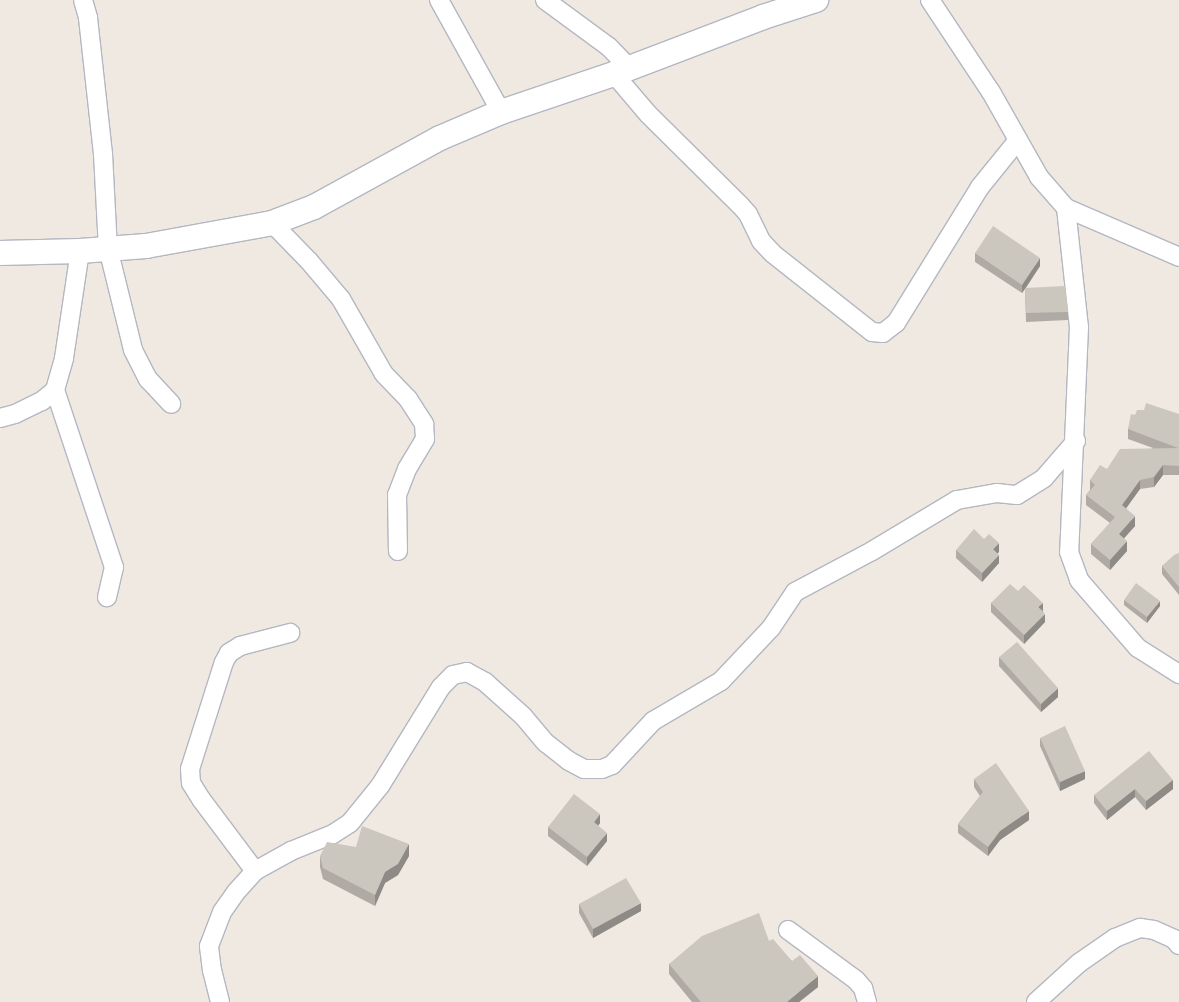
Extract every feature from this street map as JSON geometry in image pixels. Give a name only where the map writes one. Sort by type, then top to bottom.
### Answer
[{"type":"street","points":[[83,0],[88,18],[103,154],[108,248],[133,350],[148,379],[170,404]]},
{"type":"street","points":[[439,0],[501,112]]},
{"type":"street","points":[[546,0],[609,47],[648,114],[748,214],[760,241],[772,253],[872,332],[884,333],[896,324],[980,187],[1018,140]]},
{"type":"street","points":[[0,253],[80,251],[186,240],[272,223],[314,207],[440,138],[501,112],[622,71],[762,17],[816,0]]},
{"type":"street","points":[[930,0],[991,92],[1038,177],[1066,208],[1179,257]]},
{"type":"street","points":[[1066,208],[1079,327],[1076,441],[1069,552],[1079,580],[1138,648],[1179,674]]},
{"type":"street","points":[[272,223],[309,261],[341,299],[384,374],[408,399],[424,424],[425,439],[407,469],[397,495],[398,551]]},
{"type":"street","points":[[0,418],[15,414],[42,401],[55,390],[64,358],[80,251]]},
{"type":"street","points":[[55,390],[114,566],[106,597]]},
{"type":"street","points":[[220,1002],[212,971],[209,946],[222,912],[236,892],[255,871],[291,851],[333,834],[350,823],[380,786],[441,687],[453,675],[467,672],[485,682],[522,716],[546,743],[569,761],[584,769],[602,769],[612,765],[653,721],[721,681],[771,628],[795,592],[872,551],[957,500],[997,493],[1017,495],[1044,478],[1076,441]]},
{"type":"street","points":[[255,871],[201,799],[191,783],[190,768],[224,662],[229,653],[240,646],[290,632]]},
{"type":"street","points":[[1036,1002],[1079,963],[1115,938],[1140,928],[1154,930],[1174,939],[1179,945]]},
{"type":"street","points":[[788,930],[856,980],[870,1001]]},
{"type":"building","points":[[993,226],[1040,258],[1022,285],[975,253]]},
{"type":"building","points":[[1065,286],[1068,312],[1026,313],[1025,288]]},
{"type":"building","points":[[1146,403],[1179,414],[1179,466],[1163,465],[1154,477],[1140,480],[1122,505],[1135,516],[1119,534],[1127,541],[1110,560],[1091,544],[1115,517],[1086,495],[1095,485],[1090,480],[1100,465],[1107,469],[1120,449],[1178,448],[1128,429],[1131,414],[1135,415],[1137,410],[1144,410]]},
{"type":"building","points":[[974,529],[984,539],[989,534],[999,543],[993,549],[999,555],[982,573],[956,550]]},
{"type":"building","points":[[1179,553],[1179,587],[1162,566]]},
{"type":"building","points":[[1136,583],[1160,601],[1147,617],[1124,600]]},
{"type":"building","points":[[1010,584],[1018,591],[1024,585],[1043,603],[1038,607],[1045,614],[1024,635],[991,603]]},
{"type":"building","points":[[1017,642],[1058,688],[1041,704],[999,657]]},
{"type":"building","points":[[1065,726],[1085,771],[1060,782],[1040,738]]},
{"type":"building","points":[[1149,751],[1173,780],[1146,801],[1135,789],[1107,811],[1094,795]]},
{"type":"building","points":[[996,763],[1029,811],[1000,831],[988,847],[958,824],[983,792],[974,779]]},
{"type":"building","points":[[574,794],[600,814],[594,822],[607,833],[587,857],[548,827]]},
{"type":"building","points":[[362,826],[409,844],[398,864],[385,872],[375,895],[323,868],[320,856],[327,842],[356,847]]},
{"type":"building","points":[[626,878],[641,903],[593,929],[579,904]]},
{"type":"building","points":[[759,913],[769,941],[773,939],[792,961],[800,955],[818,976],[787,1002],[701,1002],[669,964],[702,936]]}]
